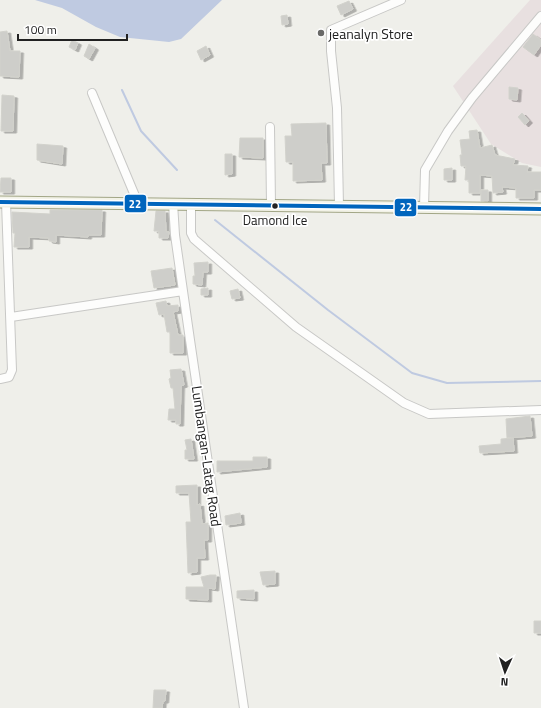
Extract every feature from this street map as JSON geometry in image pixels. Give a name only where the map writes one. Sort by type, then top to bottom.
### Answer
[{"type":"main road","points":[[3,202],[541,209]]},
{"type":"street","points":[[339,206],[337,108],[331,51],[331,30],[401,0]]},
{"type":"street","points":[[424,207],[425,170],[448,131],[472,98],[541,16]]},
{"type":"street","points":[[92,93],[138,203]]},
{"type":"street","points":[[270,128],[271,205]]},
{"type":"street","points":[[0,379],[9,377],[11,374],[11,317],[3,243],[3,202]]},
{"type":"street","name":"Lumbangan-Latag Road","points":[[172,203],[183,291],[244,708]]},
{"type":"street","points":[[191,204],[191,233],[194,239],[296,327],[404,403],[428,414],[541,410]]},
{"type":"street","points":[[11,317],[183,291]]},
{"type":"shaded area","points":[[530,0],[541,0],[541,167],[522,163],[491,144],[453,86]]},
{"type":"water","points":[[35,0],[222,0],[181,39],[169,42],[120,37],[96,27],[62,8]]},
{"type":"building","points":[[349,1],[353,9],[341,15],[337,6]]},
{"type":"building","points":[[287,15],[288,24],[282,25],[281,16]]},
{"type":"building","points":[[7,31],[10,51],[20,51],[19,77],[0,76],[0,32]]},
{"type":"building","points":[[533,34],[541,40],[541,45],[534,55],[523,47]]},
{"type":"building","points":[[72,40],[78,43],[75,50],[69,47]]},
{"type":"building","points":[[89,44],[95,48],[89,59],[84,56]]},
{"type":"building","points":[[206,46],[210,55],[201,60],[197,51]]},
{"type":"building","points":[[509,87],[518,88],[517,100],[509,99]]},
{"type":"building","points":[[2,95],[14,96],[13,131],[1,131]]},
{"type":"building","points":[[522,113],[529,121],[525,125],[518,117]]},
{"type":"building","name":"Damond Ice","points":[[326,123],[327,163],[321,163],[322,180],[293,181],[293,162],[286,162],[285,136],[292,136],[291,124]]},
{"type":"building","points":[[477,130],[480,148],[492,145],[495,155],[515,159],[513,165],[528,166],[527,172],[541,172],[541,190],[534,190],[534,198],[516,198],[516,188],[502,187],[503,192],[493,193],[492,176],[480,175],[480,193],[469,193],[469,180],[465,180],[466,166],[461,166],[460,155],[462,155],[460,140],[470,139],[469,131]]},
{"type":"building","points":[[240,138],[263,138],[263,158],[239,157]]},
{"type":"building","points":[[37,144],[63,146],[62,164],[37,160]]},
{"type":"building","points":[[225,154],[232,154],[232,174],[225,175]]},
{"type":"building","points":[[452,168],[452,180],[444,180],[444,169]]},
{"type":"building","points":[[1,178],[11,178],[11,192],[0,192]]},
{"type":"building","points":[[481,190],[488,190],[488,201],[481,201]]},
{"type":"building","points":[[50,210],[102,210],[101,235],[88,235],[88,237],[56,235],[56,242],[49,241],[49,238],[29,237],[29,247],[14,247],[15,233],[13,233],[12,212],[50,214]]},
{"type":"building","points":[[156,211],[165,211],[166,232],[169,232],[168,238],[159,238],[159,231],[154,231]]},
{"type":"building","points":[[208,262],[208,272],[203,272],[202,285],[193,284],[193,276],[195,276],[194,263]]},
{"type":"building","points":[[172,268],[175,285],[154,288],[151,271]]},
{"type":"building","points":[[208,288],[208,295],[201,295],[201,289]]},
{"type":"building","points":[[238,289],[240,298],[232,299],[230,291]]},
{"type":"building","points":[[166,301],[167,306],[178,305],[178,311],[173,312],[178,335],[183,335],[183,353],[170,353],[170,332],[167,332],[164,314],[159,315],[156,303]]},
{"type":"building","points":[[181,369],[184,385],[181,386],[180,424],[176,424],[176,420],[168,420],[169,409],[175,409],[173,388],[171,388],[169,379],[171,378],[170,370]]},
{"type":"building","points":[[530,416],[532,436],[507,438],[506,419]]},
{"type":"building","points":[[513,438],[514,451],[480,453],[479,446],[501,444],[501,439]]},
{"type":"building","points":[[191,439],[194,459],[185,459],[185,450],[187,450],[185,440]]},
{"type":"building","points":[[253,457],[267,457],[267,467],[217,472],[217,461],[253,461]]},
{"type":"building","points":[[197,485],[197,505],[200,504],[202,524],[208,523],[208,540],[204,540],[205,558],[197,558],[197,572],[188,573],[186,522],[191,522],[189,493],[176,493],[176,486]]},
{"type":"building","points":[[240,513],[241,523],[226,525],[225,516]]},
{"type":"building","points":[[275,571],[275,584],[263,585],[260,572]]},
{"type":"building","points":[[216,575],[215,589],[208,588],[208,600],[186,599],[186,587],[204,587],[201,577]]},
{"type":"building","points":[[254,590],[254,599],[237,598],[237,591]]},
{"type":"building","points":[[534,621],[541,621],[541,633],[534,633]]},
{"type":"building","points":[[154,690],[166,690],[165,701],[163,701],[162,708],[153,708]]},
{"type":"waterway","points":[[122,90],[141,131],[177,170]]},
{"type":"waterway","points":[[215,220],[328,310],[412,373],[447,383],[541,381]]},
{"type":"transit line","name":"22","points":[[0,202],[541,209]]},
{"type":"place","name":"jeanalyn Store","points":[[321,33]]},
{"type":"place","name":"Damond Ice","points":[[275,206]]}]
